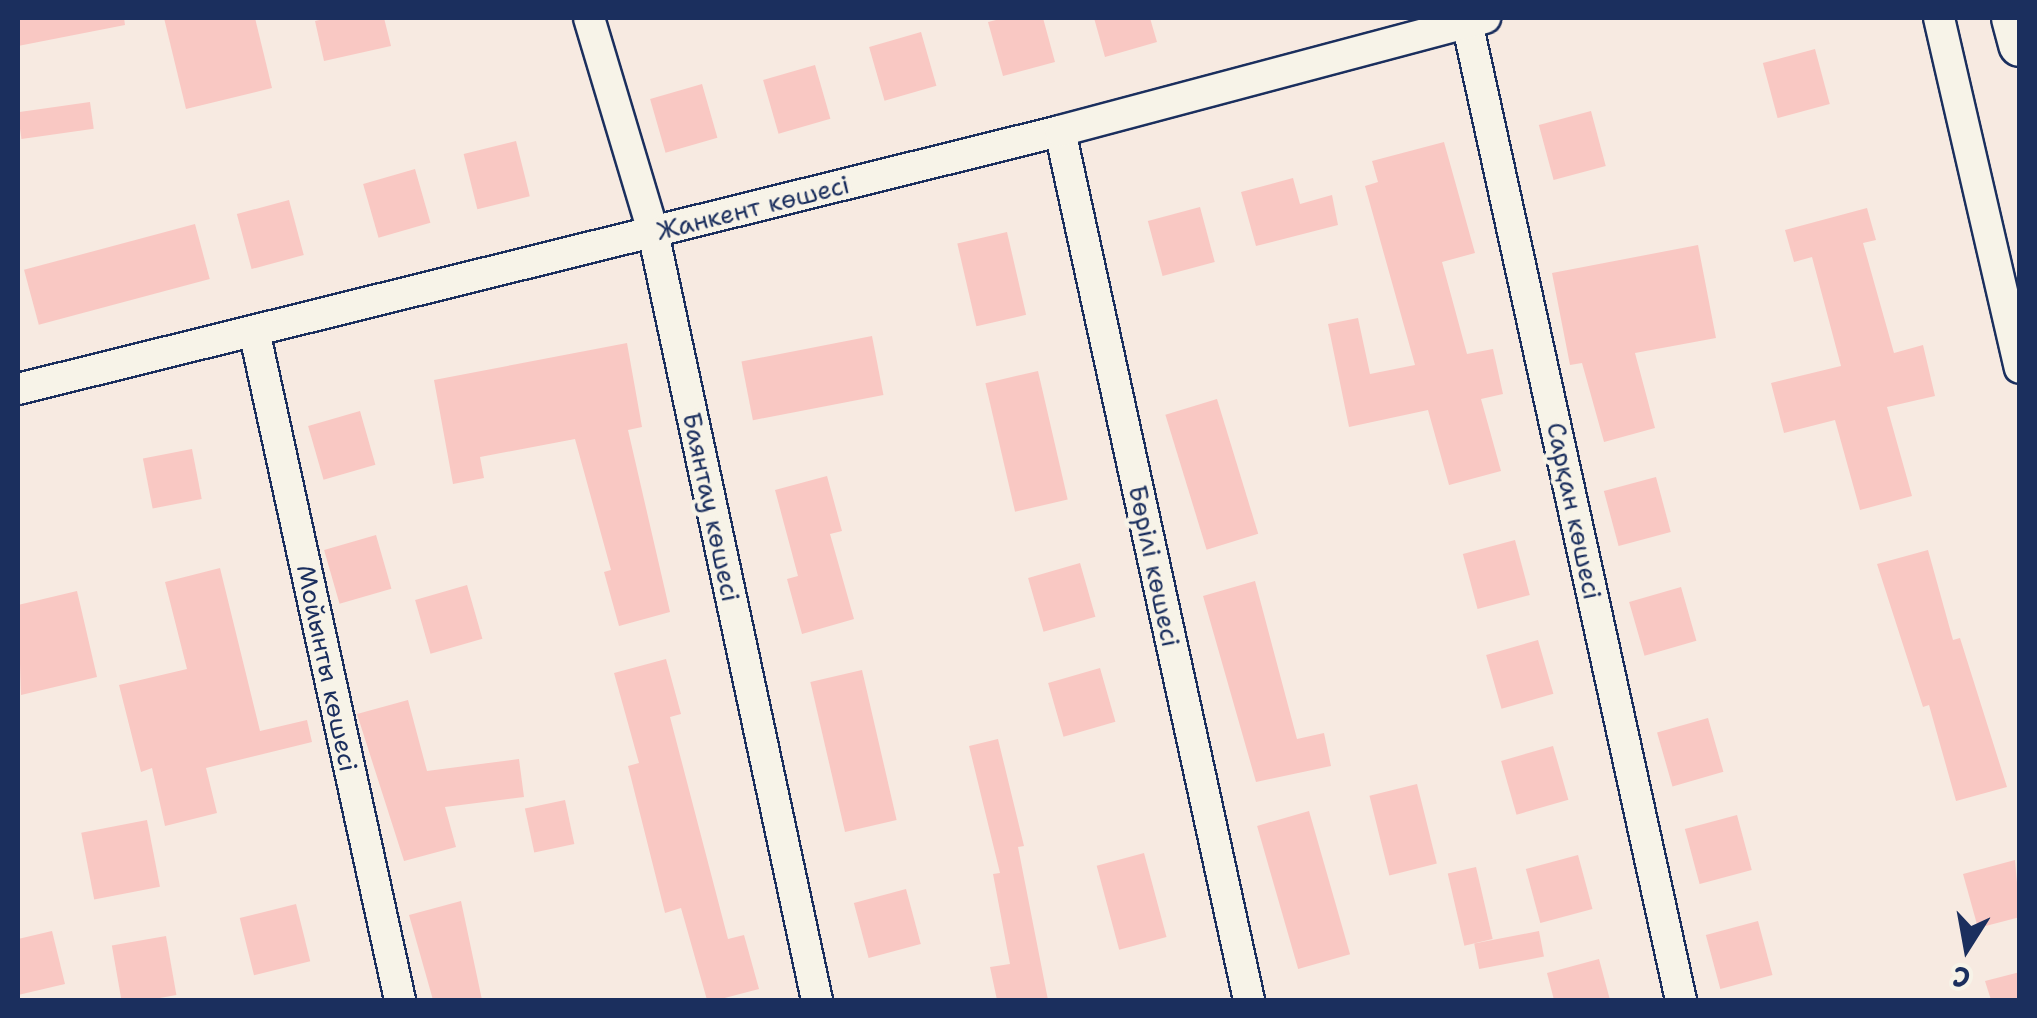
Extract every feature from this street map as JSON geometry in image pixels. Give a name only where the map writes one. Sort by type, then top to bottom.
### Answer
[{"type":"main road","points":[[2013,18],[2020,45]]},
{"type":"street","name":"Баянтау көшесі","points":[[589,18],[653,232],[816,1000]]},
{"type":"street","points":[[1939,18],[2020,368]]},
{"type":"street","name":"Жанкент көшесі","points":[[18,389],[255,335],[1060,131],[1476,20]]},
{"type":"street","name":"Сарқан көшесі","points":[[1476,20],[1680,1000]]},
{"type":"street","name":"Бөрілі көшесі","points":[[1060,131],[1249,1000]]},
{"type":"street","name":"Мойынты көшесі","points":[[255,335],[400,1000]]},
{"type":"building","points":[[18,18],[124,18],[125,25],[18,46]]},
{"type":"building","points":[[164,18],[255,18],[272,88],[186,109]]},
{"type":"building","points":[[384,18],[391,46],[324,61],[315,21]]},
{"type":"building","points":[[1043,18],[1055,62],[1003,76],[988,22]]},
{"type":"building","points":[[1094,18],[1150,18],[1157,42],[1105,57]]},
{"type":"building","points":[[921,32],[936,86],[885,101],[869,47]]},
{"type":"building","points":[[1815,49],[1830,104],[1778,118],[1763,63]]},
{"type":"building","points":[[815,65],[830,119],[779,134],[763,80]]},
{"type":"building","points":[[702,84],[717,138],[666,153],[650,99]]},
{"type":"building","points":[[90,102],[94,129],[21,139],[18,112]]},
{"type":"building","points":[[1591,111],[1606,166],[1554,180],[1539,125]]},
{"type":"building","points":[[516,141],[530,196],[477,209],[464,154]]},
{"type":"building","points":[[1444,142],[1475,253],[1442,262],[1467,354],[1493,349],[1503,394],[1481,399],[1501,471],[1449,485],[1428,410],[1349,427],[1328,324],[1358,318],[1370,374],[1415,365],[1365,186],[1378,182],[1372,161]]},
{"type":"building","points":[[415,169],[430,223],[379,238],[363,184]]},
{"type":"building","points":[[1293,178],[1300,204],[1332,195],[1338,225],[1256,246],[1241,192]]},
{"type":"building","points":[[289,200],[304,255],[252,269],[237,214]]},
{"type":"building","points":[[1200,207],[1215,262],[1163,276],[1148,221]]},
{"type":"building","points":[[1867,208],[1876,240],[1863,243],[1894,353],[1923,345],[1935,396],[1887,407],[1912,496],[1860,510],[1835,420],[1784,433],[1771,383],[1841,366],[1812,257],[1794,262],[1785,230]]},
{"type":"building","points":[[195,224],[210,279],[39,325],[24,270]]},
{"type":"building","points":[[1007,232],[1026,315],[976,326],[957,243]]},
{"type":"building","points":[[1698,245],[1716,338],[1635,353],[1655,428],[1604,442],[1582,363],[1570,365],[1552,273]]},
{"type":"building","points":[[872,336],[883,395],[753,420],[741,361]]},
{"type":"building","points":[[627,343],[642,427],[628,430],[670,612],[619,626],[604,572],[611,570],[575,439],[480,457],[484,478],[453,484],[434,380]]},
{"type":"building","points":[[1038,371],[1068,500],[1015,512],[985,383]]},
{"type":"building","points":[[1217,399],[1258,534],[1207,550],[1165,415]]},
{"type":"building","points":[[360,411],[375,465],[324,480],[308,426]]},
{"type":"building","points":[[192,449],[202,499],[153,509],[143,459]]},
{"type":"building","points":[[827,476],[842,531],[830,534],[854,619],[802,634],[787,579],[798,576],[775,490]]},
{"type":"building","points":[[1656,477],[1671,532],[1619,546],[1604,491]]},
{"type":"building","points":[[376,535],[391,589],[340,604],[324,550]]},
{"type":"building","points":[[1515,540],[1530,595],[1478,609],[1463,554]]},
{"type":"building","points":[[1928,550],[1953,640],[1960,638],[2007,787],[1956,801],[1929,705],[1923,707],[1877,564]]},
{"type":"building","points":[[1080,563],[1095,617],[1044,632],[1028,578]]},
{"type":"building","points":[[220,568],[260,731],[307,720],[312,742],[206,768],[217,813],[165,826],[152,768],[141,772],[119,685],[187,669],[165,582]]},
{"type":"building","points":[[1255,581],[1297,739],[1324,733],[1331,766],[1256,782],[1203,596]]},
{"type":"building","points":[[467,585],[482,639],[431,654],[415,600]]},
{"type":"building","points":[[1681,587],[1696,641],[1645,656],[1629,602]]},
{"type":"building","points":[[77,591],[97,677],[21,695],[18,605]]},
{"type":"building","points":[[1538,640],[1553,694],[1502,709],[1486,655]]},
{"type":"building","points":[[666,659],[681,714],[670,717],[728,939],[744,935],[759,989],[717,1000],[707,1000],[681,908],[665,913],[628,766],[639,763],[614,673]]},
{"type":"building","points":[[1100,668],[1115,722],[1064,737],[1048,683]]},
{"type":"building","points":[[862,670],[897,820],[845,832],[810,682]]},
{"type":"building","points":[[408,700],[427,771],[519,759],[524,797],[445,807],[456,847],[404,861],[357,714]]},
{"type":"building","points":[[1708,718],[1723,772],[1672,786],[1657,733]]},
{"type":"building","points":[[998,739],[1024,846],[1018,847],[1048,1000],[997,1000],[990,967],[1010,964],[993,874],[1000,873],[969,746]]},
{"type":"building","points":[[1553,746],[1568,800],[1517,815],[1501,761]]},
{"type":"building","points":[[1417,784],[1437,864],[1389,875],[1369,796]]},
{"type":"building","points":[[565,800],[574,844],[534,853],[525,809]]},
{"type":"building","points":[[1309,811],[1350,954],[1298,969],[1257,826]]},
{"type":"building","points":[[1737,815],[1752,870],[1700,884],[1685,829]]},
{"type":"building","points":[[147,820],[160,887],[94,900],[81,833]]},
{"type":"building","points":[[1144,853],[1167,937],[1119,950],[1097,866]]},
{"type":"building","points":[[1578,855],[1592,909],[1540,923],[1526,869]]},
{"type":"building","points":[[2015,860],[2020,917],[1978,928],[1963,874]]},
{"type":"building","points":[[1476,867],[1493,939],[1464,946],[1448,874]]},
{"type":"building","points":[[906,889],[921,944],[869,958],[854,903]]},
{"type":"building","points":[[461,901],[482,1000],[433,1000],[409,915]]},
{"type":"building","points":[[296,904],[310,961],[254,975],[240,918]]},
{"type":"building","points":[[1758,921],[1772,975],[1720,989],[1706,935]]},
{"type":"building","points":[[52,931],[65,984],[18,995],[18,939]]},
{"type":"building","points":[[1539,931],[1544,957],[1479,969],[1474,944]]},
{"type":"building","points":[[166,936],[176,995],[121,1000],[112,946]]},
{"type":"building","points":[[1599,959],[1610,1000],[1554,1000],[1547,973]]},
{"type":"building","points":[[2020,972],[2020,1000],[1991,1000],[1985,981]]}]
